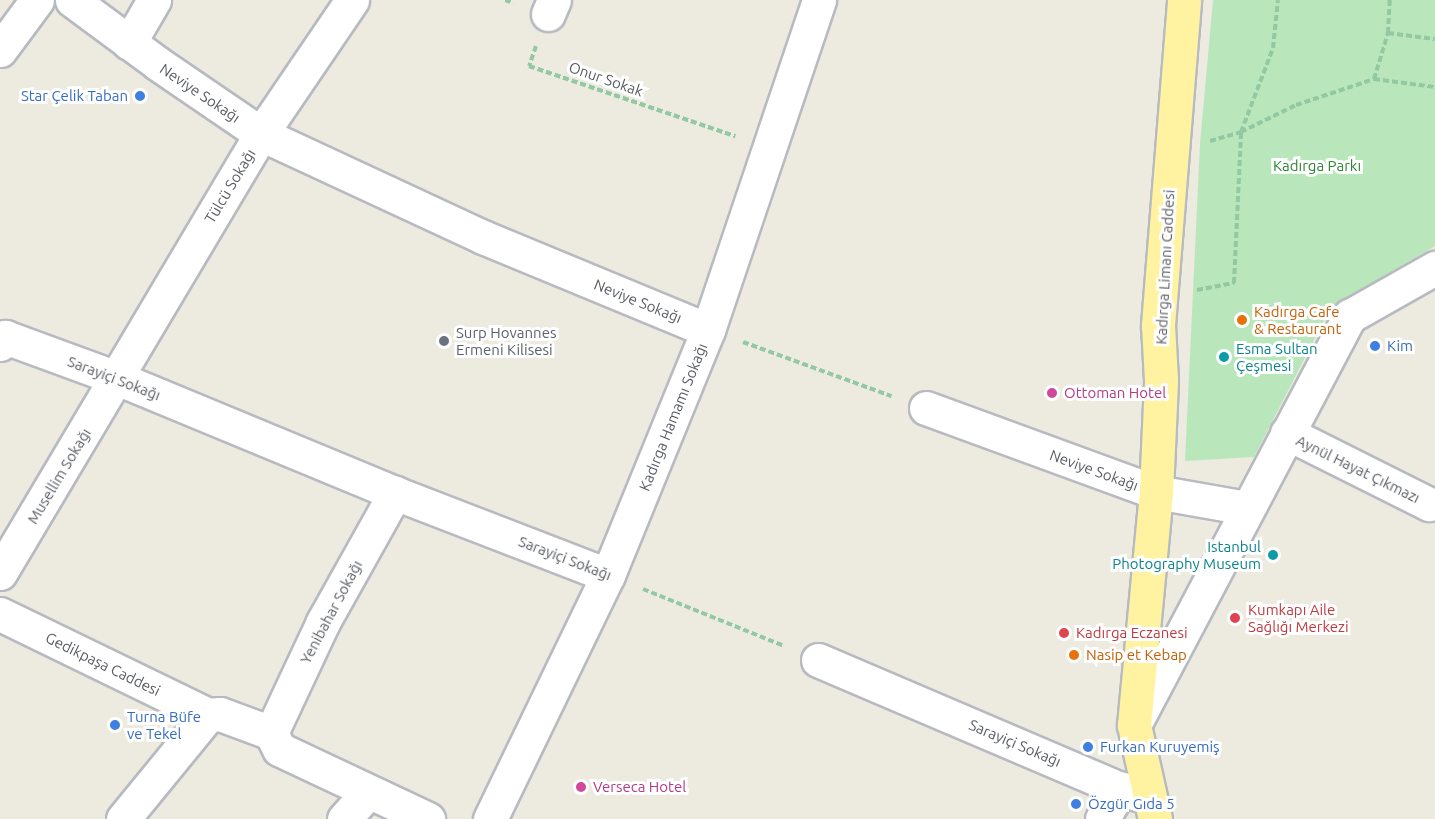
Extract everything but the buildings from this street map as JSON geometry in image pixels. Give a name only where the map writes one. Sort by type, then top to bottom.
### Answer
[{"type":"main road","name":"Kadırga Limanı Caddesi","points":[[1142,801],[1134,725],[1156,492],[1161,380],[1158,325],[1184,0]]},
{"type":"street","points":[[0,51],[37,0]]},
{"type":"street","name":"Neviye Sokağı","points":[[72,0],[129,43],[261,134],[483,237],[708,330]]},
{"type":"street","points":[[129,43],[154,0]]},
{"type":"street","name":"Tülcü Sokağı","points":[[117,378],[261,134],[352,0]]},
{"type":"street","name":"Kadırga Hamamı Sokağı","points":[[490,819],[608,575],[708,330],[819,0]]},
{"type":"street","points":[[1134,725],[1350,316],[1435,268]]},
{"type":"street","name":"Sarayiçi Sokağı","points":[[3,340],[117,378],[395,493],[608,575]]},
{"type":"street","name":"Musellim Sokağı","points":[[0,573],[117,378]]},
{"type":"street","name":"Neviye Sokağı","points":[[926,408],[1156,492],[1247,508]]},
{"type":"street","name":"Aynül Hayat Çıkmazı","points":[[1287,433],[1429,504]]},
{"type":"street","name":"Yenibahar Sokağı","points":[[271,733],[323,622],[395,493]]},
{"type":"street","name":"Gedikpaşa Caddesi","points":[[0,614],[208,715],[220,714],[271,733],[279,749],[428,819]]},
{"type":"street","name":"Sarayiçi Sokağı","points":[[818,660],[1142,801]]},
{"type":"street","points":[[123,819],[208,715]]},
{"type":"street","points":[[344,819],[368,792]]},
{"type":"street","points":[[1102,819],[1142,801]]},
{"type":"path","name":"Onur Sokak","points":[[505,0],[551,7],[529,66],[770,148]]},
{"type":"path","points":[[1196,290],[1234,283],[1241,132],[1273,48],[1278,0]]},
{"type":"path","points":[[1374,80],[1388,33],[1390,0]]},
{"type":"path","points":[[1388,33],[1435,39]]},
{"type":"path","points":[[1172,152],[1241,132],[1296,105],[1374,80],[1435,87]]},
{"type":"path","points":[[708,330],[926,408]]},
{"type":"path","name":"Sarayiçi Sokağı","points":[[608,575],[818,660]]},
{"type":"green space","name":"Kadırga Parkı","points":[[1213,0],[1435,0],[1435,246],[1331,307],[1254,457],[1185,461],[1200,144]]},
{"type":"place","name":"Star Çelik Taban","points":[[140,96]]},
{"type":"place","name":"Kadırga Cafe & Restaurant","points":[[1242,320]]},
{"type":"place","name":"Surp Hovannes Ermeni Kilisesi","points":[[444,341]]},
{"type":"place","name":"Kim","points":[[1375,346]]},
{"type":"place","name":"Esma Sultan Çeşmesi","points":[[1224,357]]},
{"type":"place","name":"Ottoman Hotel","points":[[1052,393]]},
{"type":"place","name":"Istanbul Photography Museum","points":[[1273,555]]},
{"type":"place","name":"Kumkapı Aile Sağlığı Merkezi","points":[[1235,618]]},
{"type":"place","name":"Kadırga Eczanesi","points":[[1064,633]]},
{"type":"place","name":"Nasip et Kebap","points":[[1074,655]]},
{"type":"place","name":"Turna Büfe ve Tekel","points":[[115,725]]},
{"type":"place","name":"Furkan Kuruyemiş","points":[[1088,747]]},
{"type":"place","name":"Verseca Hotel","points":[[581,787]]},
{"type":"place","name":"Özgür Gıda 5","points":[[1076,804]]}]
